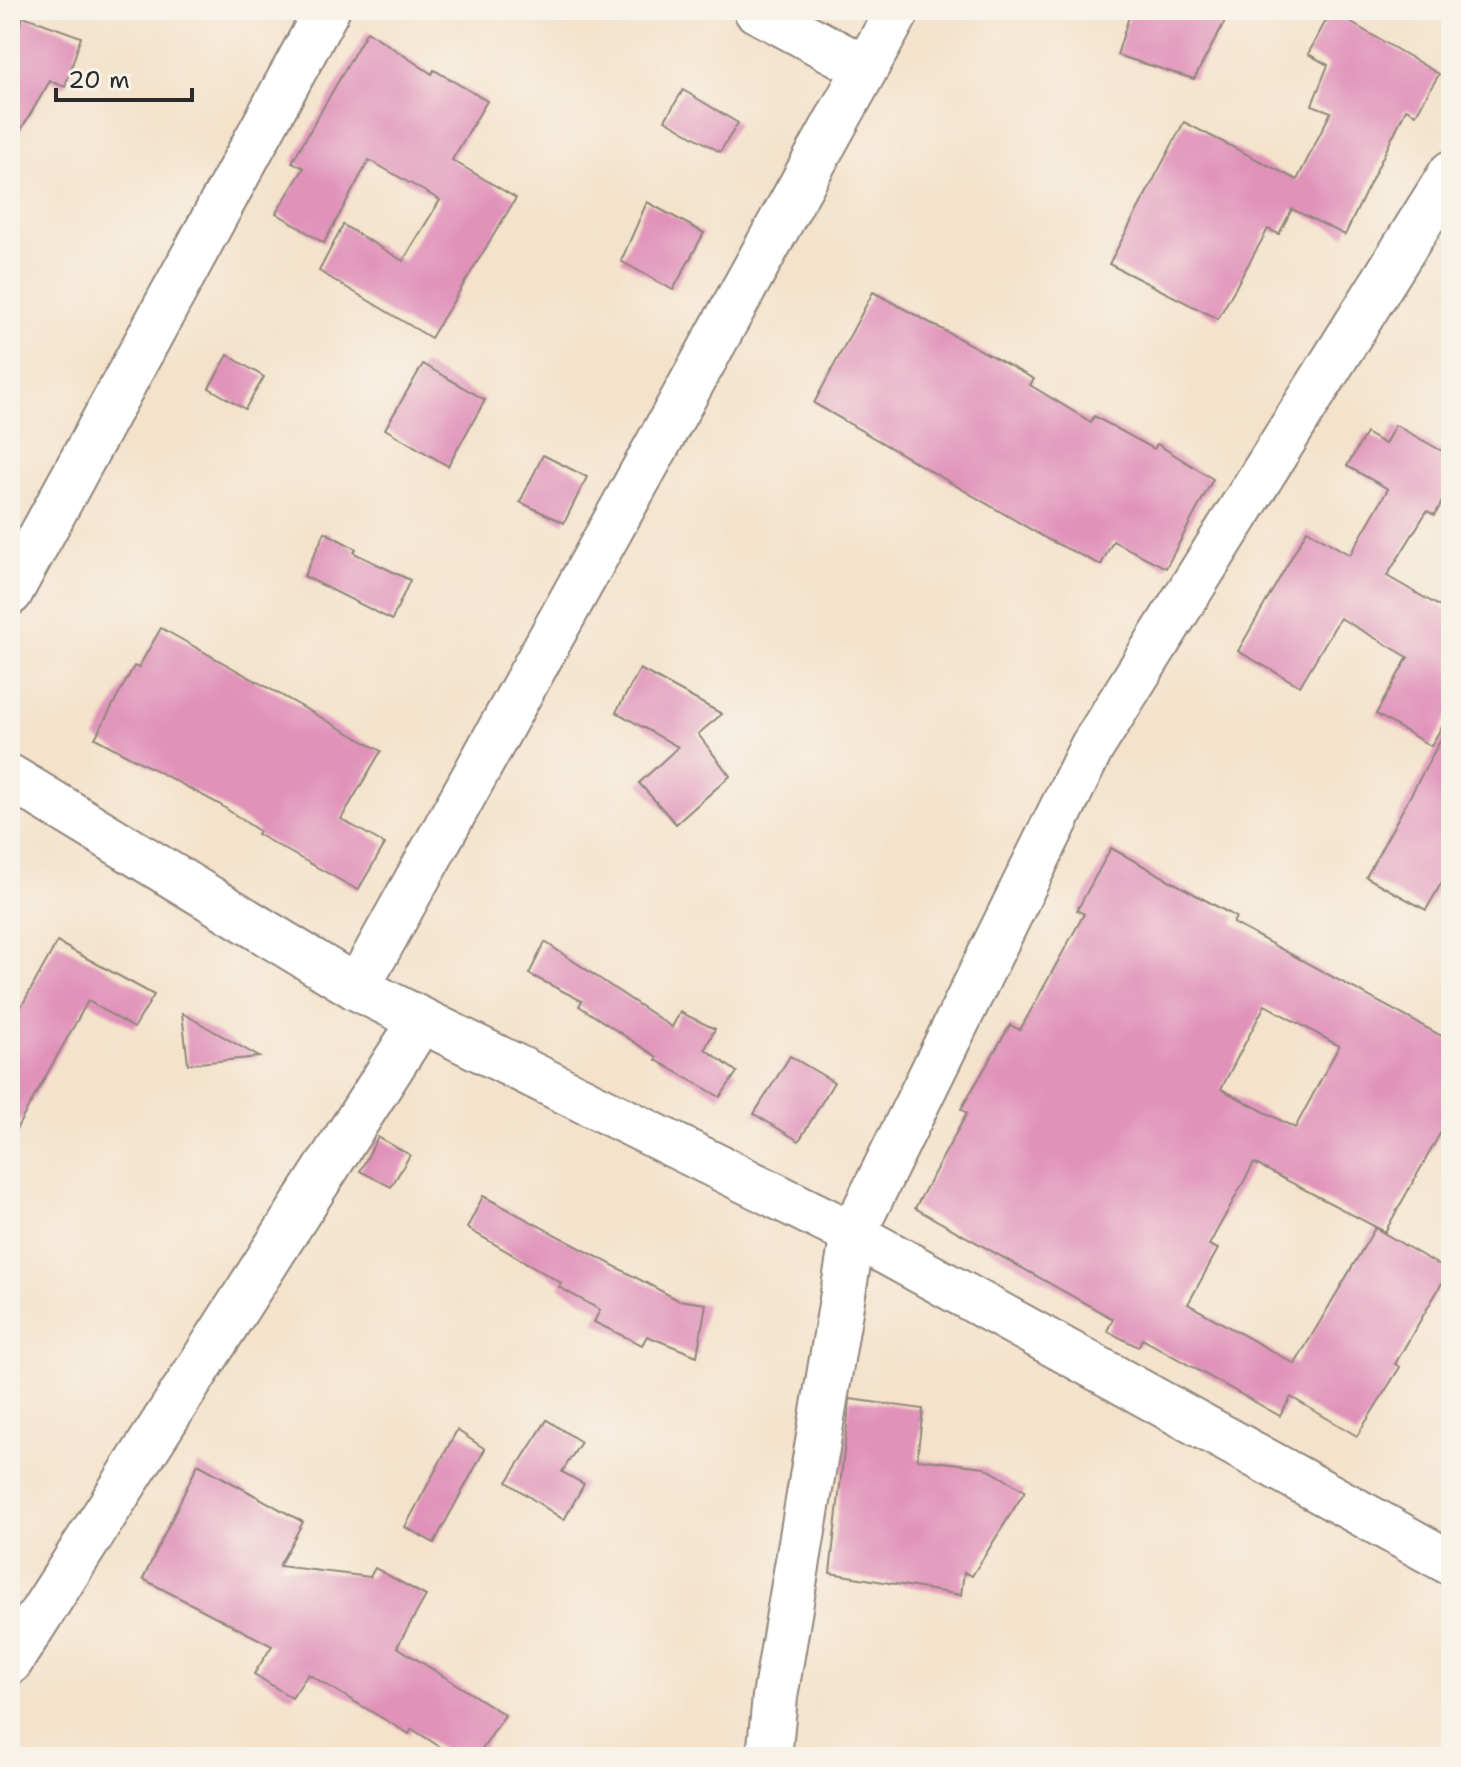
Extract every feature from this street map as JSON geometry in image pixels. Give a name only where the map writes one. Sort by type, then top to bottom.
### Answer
[{"type":"street","points":[[10,593],[327,10]]},
{"type":"street","points":[[756,10],[865,68]]},
{"type":"street","points":[[357,988],[898,10]]},
{"type":"street","points":[[769,1757],[775,1697],[853,1234],[1092,747],[1451,173]]},
{"type":"street","points":[[10,777],[357,988],[853,1234],[1451,1563]]},
{"type":"street","points":[[10,1662],[421,1021]]},
{"type":"building","points":[[1131,10],[1231,10],[1194,79],[1117,55]]},
{"type":"building","points":[[1331,11],[1439,74],[1416,114],[1406,109],[1345,235],[1292,209],[1279,234],[1268,229],[1218,319],[1109,264],[1184,122],[1297,180],[1331,112],[1312,105],[1328,65],[1308,54]]},
{"type":"building","points":[[23,16],[81,37],[65,87],[50,81],[10,148],[10,56]]},
{"type":"building","points":[[367,31],[432,74],[434,70],[487,101],[452,160],[516,198],[431,338],[319,271],[343,225],[403,261],[440,200],[369,160],[324,243],[276,213],[304,168],[292,162]]},
{"type":"building","points":[[683,90],[738,123],[720,152],[665,120]]},
{"type":"building","points":[[647,202],[704,233],[673,290],[621,261]]},
{"type":"building","points":[[873,292],[1034,379],[1030,385],[1091,422],[1094,416],[1154,449],[1157,444],[1213,479],[1166,568],[1113,541],[1101,565],[1049,540],[814,403]]},
{"type":"building","points":[[228,355],[264,377],[245,409],[209,388]]},
{"type":"building","points":[[423,364],[485,400],[448,466],[385,429]]},
{"type":"building","points":[[1395,425],[1451,456],[1451,485],[1435,515],[1427,511],[1387,576],[1451,613],[1451,710],[1431,746],[1376,714],[1408,657],[1340,618],[1300,686],[1238,651],[1307,530],[1350,555],[1388,489],[1347,466],[1366,433],[1385,444]]},
{"type":"building","points":[[543,455],[587,477],[564,523],[520,502]]},
{"type":"building","points":[[325,532],[356,549],[354,553],[410,580],[392,620],[304,576]]},
{"type":"building","points":[[161,628],[381,751],[341,819],[385,844],[358,890],[257,834],[259,831],[219,804],[95,738],[134,666],[138,668]]},
{"type":"building","points":[[640,669],[722,714],[698,734],[730,776],[676,824],[639,783],[678,747],[616,712]]},
{"type":"building","points":[[1451,721],[1451,866],[1426,910],[1366,877]]},
{"type":"building","points":[[1111,848],[1236,917],[1233,923],[1451,1041],[1451,1114],[1385,1232],[1254,1163],[1209,1245],[1218,1249],[1188,1304],[1295,1364],[1375,1228],[1449,1271],[1395,1364],[1400,1367],[1357,1436],[1291,1397],[1280,1416],[1142,1339],[1138,1347],[1107,1331],[1113,1319],[915,1208],[967,1113],[961,1109],[1010,1025],[1020,1030],[1084,914],[1077,910]],"holes":[[[1265,1005],[1339,1046],[1295,1128],[1221,1089]]]},
{"type":"building","points":[[57,942],[154,995],[134,1028],[88,1001],[10,1140],[10,1027]]},
{"type":"building","points":[[545,942],[672,1027],[680,1012],[715,1029],[705,1049],[737,1072],[720,1097],[656,1060],[657,1057],[579,1006],[582,1001],[529,974]]},
{"type":"building","points":[[182,1013],[259,1057],[188,1064]]},
{"type":"building","points":[[790,1056],[834,1082],[799,1141],[754,1114]]},
{"type":"building","points":[[378,1137],[410,1155],[391,1187],[360,1171]]},
{"type":"building","points":[[483,1196],[678,1300],[706,1304],[697,1356],[647,1336],[642,1345],[594,1322],[600,1310],[559,1287],[561,1283],[467,1228]]},
{"type":"building","points":[[850,1399],[923,1409],[917,1459],[984,1467],[1025,1491],[972,1576],[964,1572],[961,1595],[830,1573]]},
{"type":"building","points":[[547,1420],[581,1442],[562,1472],[584,1484],[564,1520],[507,1482]]},
{"type":"building","points":[[457,1430],[485,1449],[434,1543],[405,1527]]},
{"type":"building","points":[[198,1464],[303,1522],[279,1566],[370,1577],[375,1568],[426,1596],[397,1647],[505,1715],[477,1757],[456,1757],[412,1729],[409,1734],[308,1674],[292,1698],[254,1674],[272,1646],[143,1579]]}]
